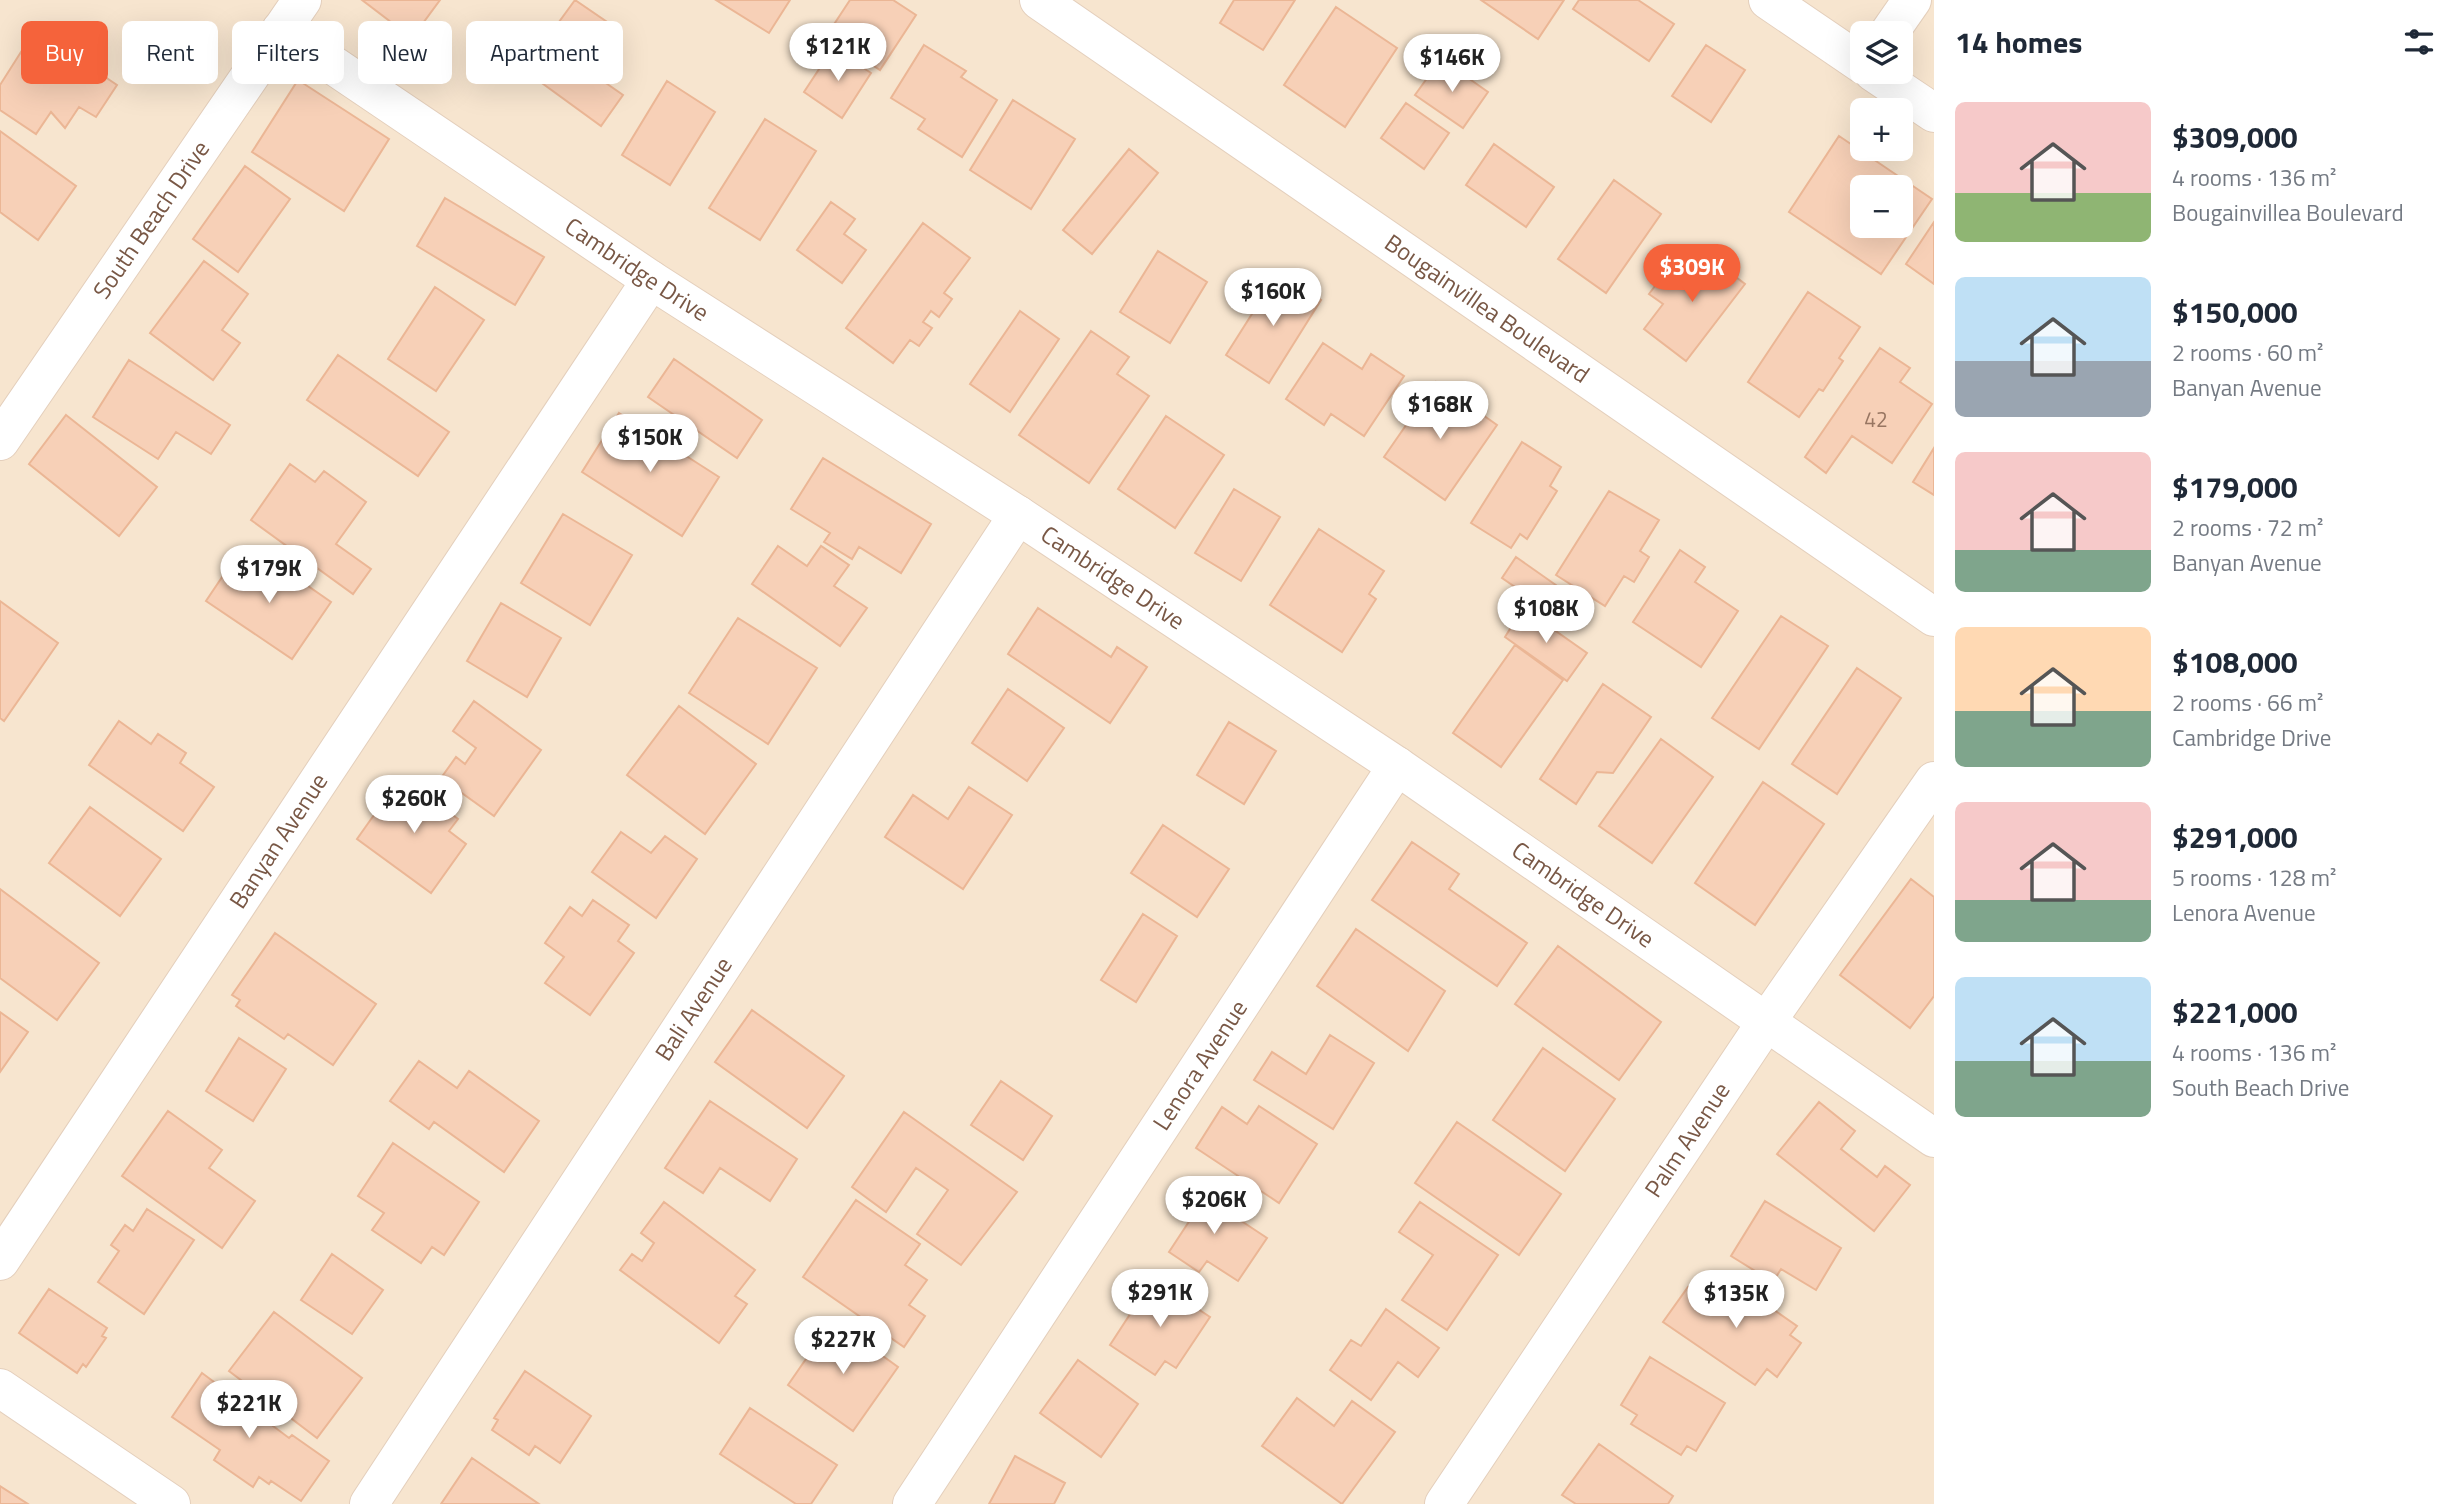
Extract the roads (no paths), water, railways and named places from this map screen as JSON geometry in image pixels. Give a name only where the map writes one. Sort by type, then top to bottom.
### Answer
[{"type":"street","name":"Bougainvillea Boulevard","points":[[1039,0],[1934,617]]},
{"type":"street","points":[[1768,0],[1850,56]]},
{"type":"street","points":[[1897,21],[1912,0]]},
{"type":"street","name":"Cambridge Drive","points":[[291,15],[651,280],[1018,515],[1397,766],[1934,1138]]},
{"type":"street","name":"South Beach Drive","points":[[0,441],[291,15]]},
{"type":"street","points":[[1892,84],[1934,113]]},
{"type":"street","name":"Banyan Avenue","points":[[0,1261],[651,280]]},
{"type":"street","name":"Bali Avenue","points":[[369,1504],[1018,515]]},
{"type":"street","name":"Lenora Avenue","points":[[912,1504],[1397,766]]},
{"type":"street","name":"Palm Avenue","points":[[1444,1504],[1767,1021],[1934,781]]},
{"type":"street","points":[[0,1388],[171,1504]]}]
